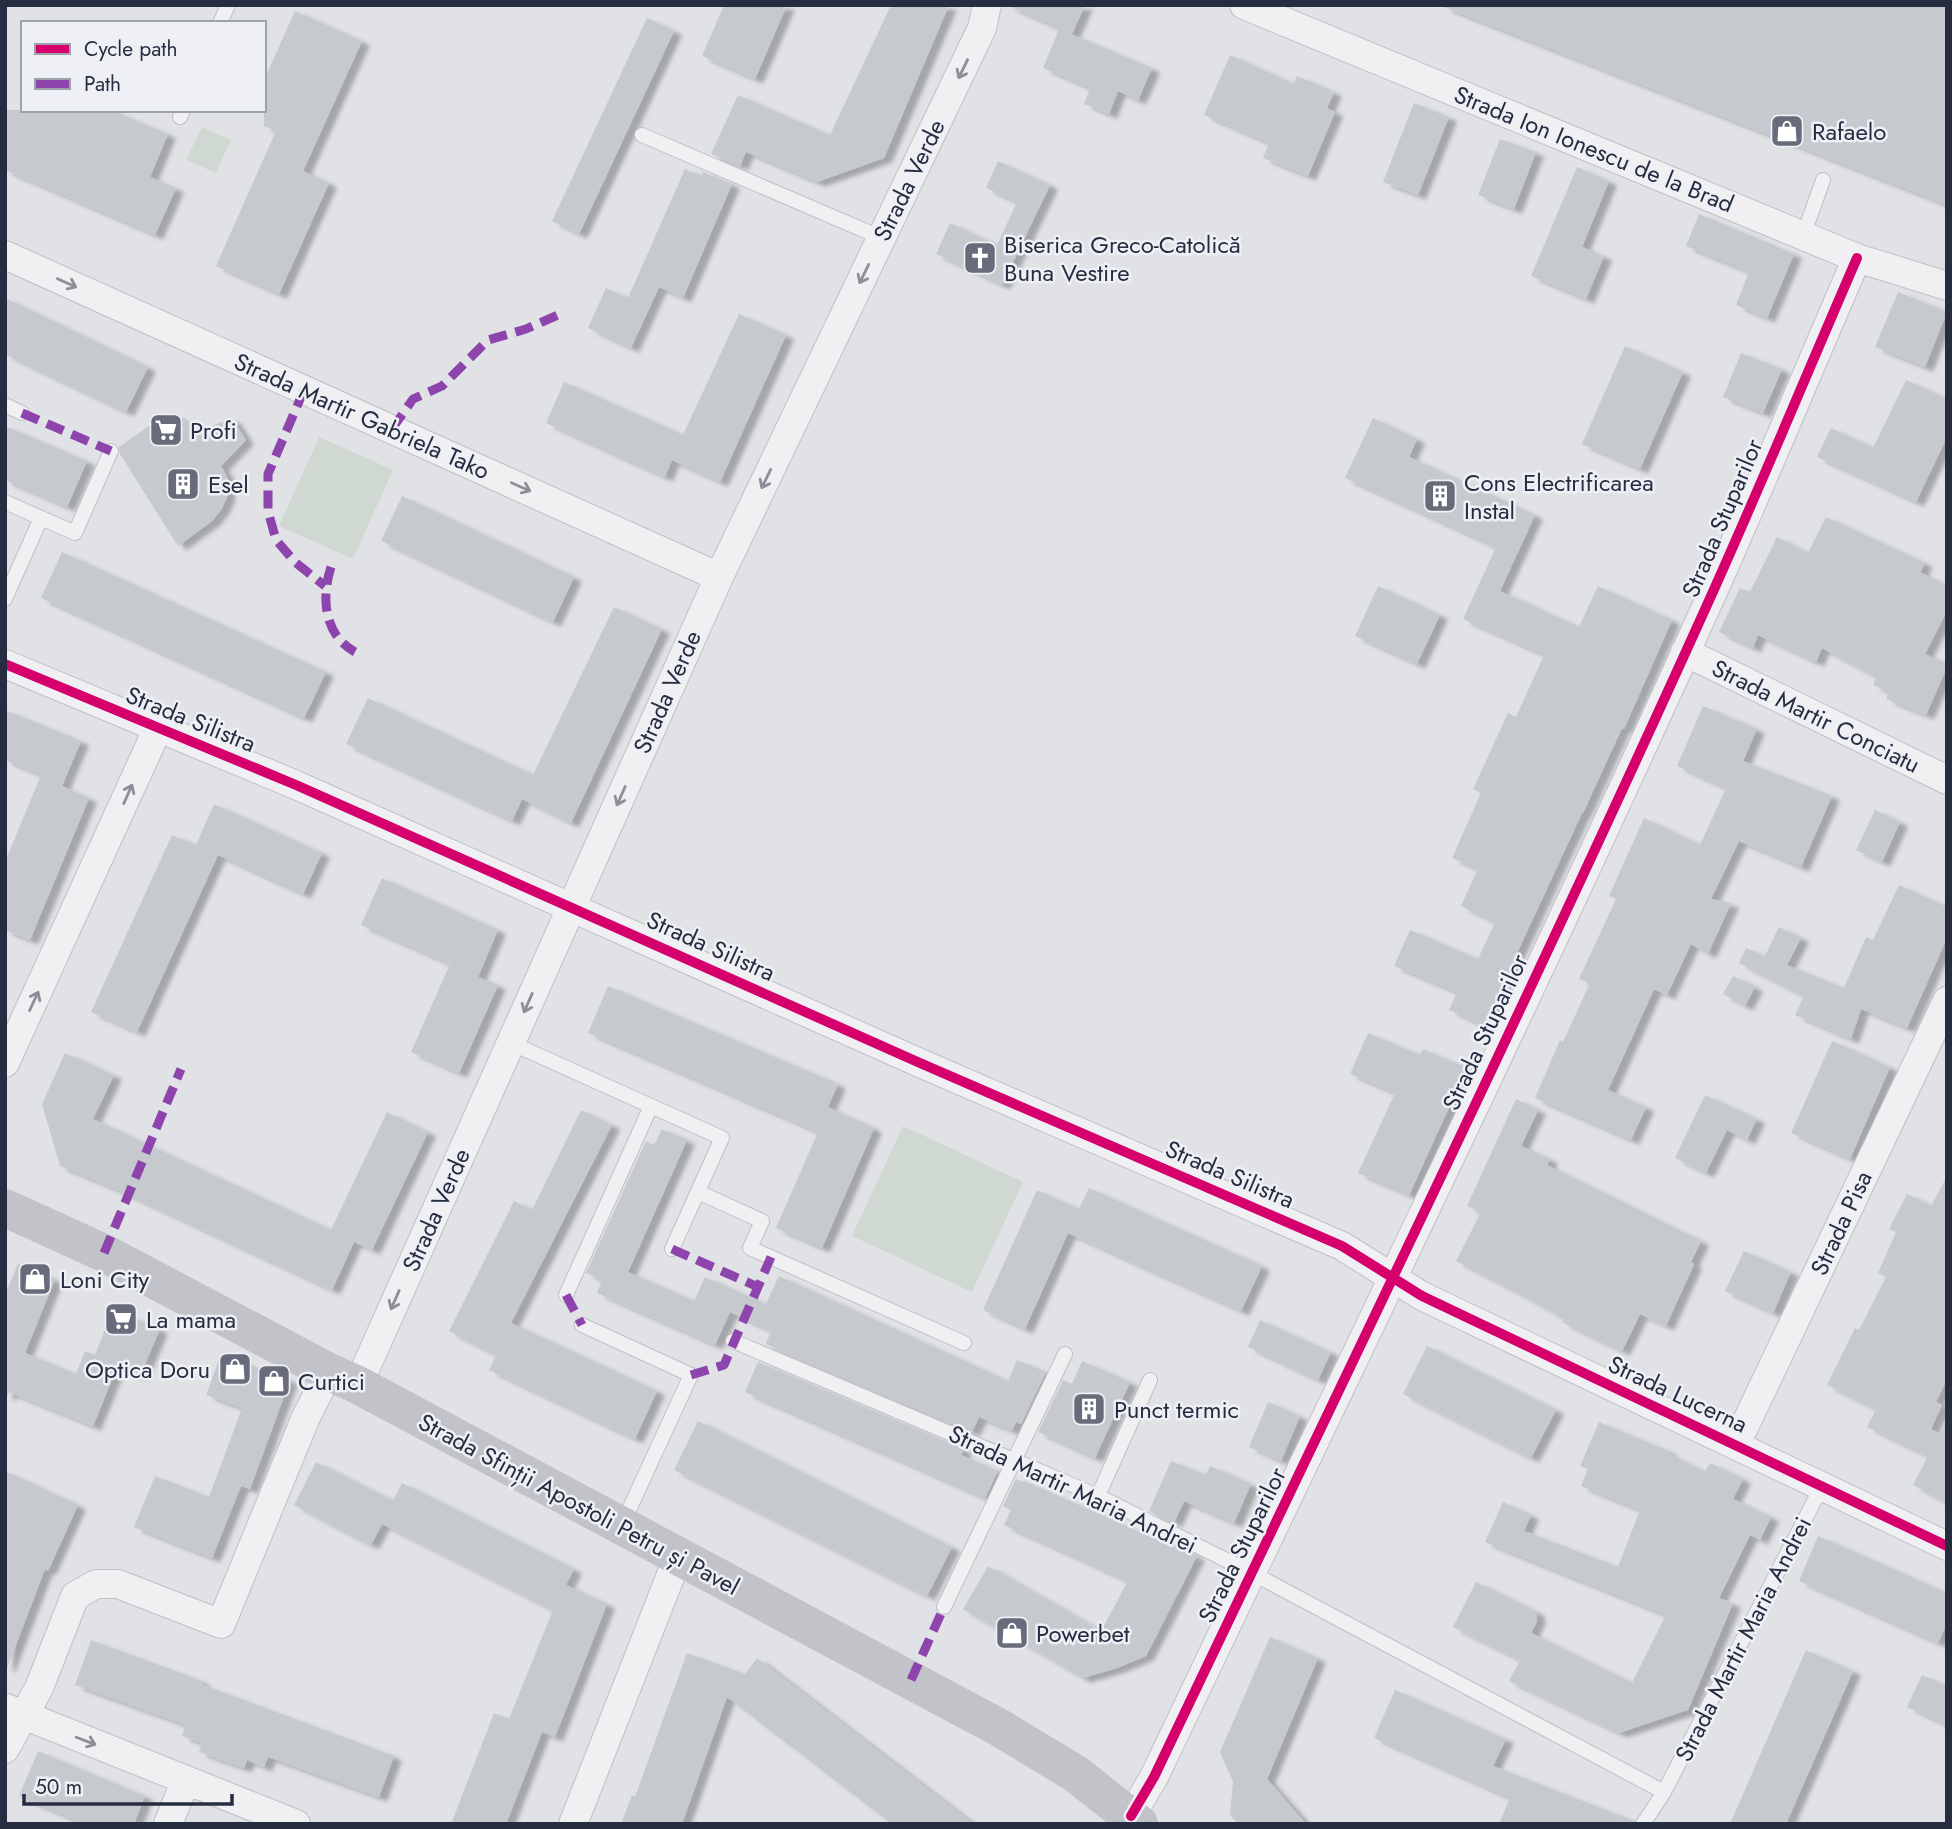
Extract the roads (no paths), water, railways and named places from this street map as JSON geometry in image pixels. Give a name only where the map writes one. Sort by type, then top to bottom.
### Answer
[{"type":"main road","name":"Strada Sfinții Apostoli Petru și Pavel","points":[[5,1208],[104,1253],[1000,1727],[1076,1774],[1135,1820]]},
{"type":"street","name":"Strada Verde","points":[[5,1749],[14,1711],[39,1688],[75,1597],[96,1584],[118,1584],[221,1624],[306,1417],[343,1379],[510,1043],[719,577],[982,28],[987,5]]},
{"type":"street","name":"Strada Ion Ionescu de la Brad","points":[[1244,5],[1857,258],[1947,285]]},
{"type":"street","name":"Strada Martir Gabriela Tako","points":[[5,255],[719,577]]},
{"type":"street","name":"Strada Stuparilor","points":[[1135,1820],[1394,1277],[1685,652],[1857,258]]},
{"type":"street","name":"Strada Martir Conciatu","points":[[1685,652],[1947,780]]},
{"type":"street","name":"Strada Silistra","points":[[5,664],[296,785],[907,1057],[1342,1246],[1394,1277]]},
{"type":"street","points":[[5,1063],[158,728]]},
{"type":"street","name":"Strada Pisa","points":[[1736,1444],[1947,1001]]},
{"type":"street","name":"Strada Lucerna","points":[[1394,1277],[1422,1296],[1947,1546]]},
{"type":"street","points":[[573,1824],[677,1557]]},
{"type":"street","points":[[14,1711],[296,1824]]},
{"type":"street","points":[[168,1824],[186,1780]]},
{"type":"lane","points":[[221,21],[228,5]]},
{"type":"lane","points":[[642,135],[882,238]]},
{"type":"lane","points":[[1803,236],[1823,180]]},
{"type":"lane","points":[[5,405],[22,413]]},
{"type":"lane","points":[[5,502],[75,533],[111,452]]},
{"type":"lane","points":[[5,599],[41,518]]},
{"type":"lane","points":[[510,1043],[722,1138],[672,1249]]},
{"type":"lane","points":[[566,1295],[651,1106]]},
{"type":"lane","points":[[698,1192],[762,1221],[751,1248],[964,1343]]},
{"type":"lane","points":[[582,1325],[691,1375],[621,1526]]},
{"type":"lane","name":"Strada Martir Maria Andrei","points":[[733,1341],[1098,1496],[1252,1573],[1664,1792]]},
{"type":"lane","points":[[944,1607],[1065,1354]]},
{"type":"lane","points":[[1098,1496],[1150,1380]]},
{"type":"lane","name":"Strada Martir Maria Andrei","points":[[1643,1824],[1664,1792],[1822,1486]]},
{"type":"place","name":"Rafaelo","points":[[1787,131]]},
{"type":"place","name":"Biserica Greco-Catolică Buna Vestire","points":[[980,258]]},
{"type":"place","name":"Profi","points":[[166,430]]},
{"type":"place","name":"Esel","points":[[183,484]]},
{"type":"place","name":"Cons Electrificarea Instal","points":[[1440,496]]},
{"type":"place","name":"Loni City","points":[[35,1279]]},
{"type":"place","name":"La mama","points":[[121,1319]]},
{"type":"place","name":"Optica Doru","points":[[235,1369]]},
{"type":"place","name":"Curtici","points":[[274,1381]]},
{"type":"place","name":"Punct termic","points":[[1089,1409]]},
{"type":"place","name":"Powerbet","points":[[1012,1633]]}]
